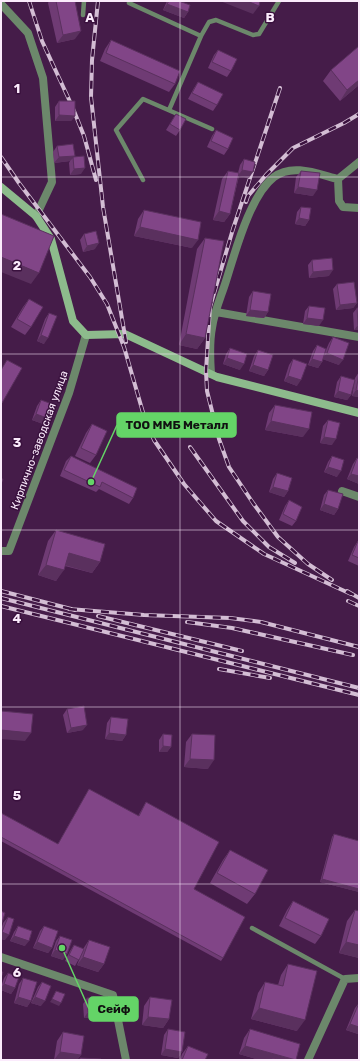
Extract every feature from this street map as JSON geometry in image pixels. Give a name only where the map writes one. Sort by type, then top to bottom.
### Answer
[{"type":"street","points":[[1,4],[28,33],[43,78],[52,182],[36,216]]},
{"type":"street","points":[[338,179],[359,162]]},
{"type":"street","points":[[214,375],[212,329],[216,312],[243,227],[261,190],[274,177],[288,171],[301,170],[338,179]]},
{"type":"street","points":[[338,179],[339,201],[343,207],[359,208]]},
{"type":"street","points":[[1,187],[36,216],[51,239],[73,321],[86,335],[124,334],[214,375],[359,413]]},
{"type":"street","points":[[216,312],[359,337]]},
{"type":"street","name":"Кирпично-заводская улица","points":[[5,551],[69,394],[86,335]]},
{"type":"street","points":[[342,491],[359,497]]},
{"type":"street","points":[[1,956],[113,995],[126,1060]]},
{"type":"street","points":[[308,1060],[345,979],[359,978]]},
{"type":"lane","points":[[83,15],[84,1]]},
{"type":"lane","points":[[169,110],[201,36],[209,22],[216,20],[253,35],[259,34],[279,1]]},
{"type":"lane","points":[[129,2],[201,36]]},
{"type":"lane","points":[[143,180],[116,130],[143,99],[212,129]]},
{"type":"lane","points":[[252,928],[345,979]]},
{"type":"building","points":[[56,1],[75,1],[81,31],[63,35]]},
{"type":"building","points":[[169,1],[179,1],[190,5],[188,12],[167,4]]},
{"type":"building","points":[[247,1],[260,1],[259,6]]},
{"type":"building","points":[[111,40],[180,71],[175,84],[106,53]]},
{"type":"building","points":[[359,46],[359,80],[347,90],[331,70]]},
{"type":"building","points":[[218,50],[237,59],[231,71],[212,62]]},
{"type":"building","points":[[198,82],[223,94],[217,105],[192,93]]},
{"type":"building","points":[[59,101],[75,101],[75,116],[59,115]]},
{"type":"building","points":[[176,114],[186,119],[180,130],[170,124]]},
{"type":"building","points":[[216,130],[233,138],[228,149],[211,141]]},
{"type":"building","points":[[73,144],[75,156],[59,157],[57,146]]},
{"type":"building","points":[[84,156],[85,168],[74,169],[73,157]]},
{"type":"building","points":[[244,159],[255,162],[253,172],[242,170]]},
{"type":"building","points":[[228,171],[239,173],[230,214],[219,211]]},
{"type":"building","points":[[301,171],[320,173],[317,190],[298,187]]},
{"type":"building","points":[[301,207],[311,208],[309,220],[299,218]]},
{"type":"building","points":[[144,210],[201,222],[198,240],[140,227]]},
{"type":"building","points":[[1,214],[54,236],[39,273],[1,257]]},
{"type":"building","points":[[96,231],[99,243],[87,246],[84,234]]},
{"type":"building","points":[[205,238],[224,241],[205,338],[186,334]]},
{"type":"building","points":[[332,258],[333,270],[313,272],[312,260]]},
{"type":"building","points":[[354,282],[357,303],[340,305],[337,284]]},
{"type":"building","points":[[253,291],[271,294],[268,312],[250,310]]},
{"type":"building","points":[[29,299],[43,307],[31,327],[17,319]]},
{"type":"building","points":[[309,306],[325,308],[323,320],[307,318]]},
{"type":"building","points":[[357,308],[359,308],[359,325],[358,325]]},
{"type":"building","points":[[49,313],[57,316],[48,338],[41,335]]},
{"type":"building","points":[[333,337],[349,343],[343,360],[327,353]]},
{"type":"building","points":[[317,345],[326,349],[322,362],[312,359]]},
{"type":"building","points":[[230,348],[247,354],[244,364],[227,358]]},
{"type":"building","points":[[258,350],[273,355],[268,370],[253,365]]},
{"type":"building","points":[[293,359],[307,364],[301,380],[288,376]]},
{"type":"building","points":[[7,360],[22,368],[1,403],[1,370]]},
{"type":"building","points":[[359,374],[359,391],[356,390]]},
{"type":"building","points":[[341,376],[355,380],[351,395],[338,391]]},
{"type":"building","points":[[41,400],[55,405],[50,419],[36,414]]},
{"type":"building","points":[[275,405],[312,412],[309,429],[271,421]]},
{"type":"building","points":[[328,420],[340,423],[336,439],[324,437]]},
{"type":"building","points":[[92,424],[107,431],[96,455],[81,448]]},
{"type":"building","points":[[71,456],[137,488],[133,498],[102,482],[100,487],[64,470]]},
{"type":"building","points":[[332,456],[344,460],[341,471],[328,467]]},
{"type":"building","points":[[357,458],[359,459],[359,476],[351,474]]},
{"type":"building","points":[[277,473],[292,478],[288,491],[273,487]]},
{"type":"building","points":[[328,490],[343,494],[338,509],[324,504]]},
{"type":"building","points":[[289,500],[302,507],[296,521],[283,514]]},
{"type":"building","points":[[56,530],[105,544],[100,562],[69,553],[64,570],[46,565]]},
{"type":"building","points":[[359,541],[359,558],[352,555]]},
{"type":"building","points":[[84,706],[87,725],[71,728],[67,709]]},
{"type":"building","points":[[1,711],[33,714],[31,733],[1,730]]},
{"type":"building","points":[[111,717],[128,719],[126,735],[109,733]]},
{"type":"building","points":[[163,734],[172,735],[171,747],[163,746]]},
{"type":"building","points":[[192,734],[215,735],[214,760],[190,759]]},
{"type":"building","points":[[89,789],[139,816],[146,802],[219,842],[194,889],[245,917],[223,958],[1,837],[1,813],[58,844]]},
{"type":"building","points":[[334,834],[359,841],[359,889],[322,879]]},
{"type":"building","points":[[230,850],[268,870],[255,894],[217,873]]},
{"type":"building","points":[[293,901],[329,919],[321,936],[285,918]]},
{"type":"building","points":[[355,910],[359,911],[359,945],[346,942]]},
{"type":"building","points":[[1,911],[5,913],[1,926]]},
{"type":"building","points":[[8,917],[14,919],[9,935],[2,932]]},
{"type":"building","points":[[18,926],[32,931],[29,941],[14,936]]},
{"type":"building","points":[[44,926],[58,931],[52,948],[37,942]]},
{"type":"building","points":[[60,936],[72,940],[67,954],[55,950]]},
{"type":"building","points":[[89,940],[110,947],[104,964],[83,957]]},
{"type":"building","points":[[74,945],[84,949],[79,960],[69,955]]},
{"type":"building","points":[[288,964],[317,971],[305,1020],[259,1008],[265,982],[283,986]]},
{"type":"building","points":[[8,973],[19,977],[15,988],[4,984]]},
{"type":"building","points":[[23,978],[37,982],[31,1001],[18,997]]},
{"type":"building","points":[[42,982],[51,986],[45,1001],[35,997]]},
{"type":"building","points":[[56,991],[65,994],[61,1003],[52,999]]},
{"type":"building","points":[[108,997],[108,1011],[88,1012],[87,998]]},
{"type":"building","points":[[150,997],[172,1000],[169,1019],[148,1017]]},
{"type":"building","points":[[359,1003],[359,1027],[350,1024]]},
{"type":"building","points":[[168,1029],[185,1032],[182,1052],[165,1049]]},
{"type":"building","points":[[250,1029],[300,1044],[296,1060],[245,1046]]},
{"type":"building","points":[[63,1032],[84,1036],[81,1055],[60,1052]]},
{"type":"building","points":[[188,1046],[208,1054],[205,1060],[182,1060]]},
{"type":"building","points":[[80,1058],[101,1059],[101,1060],[80,1060]]},
{"type":"railway","points":[[29,1],[42,41],[84,136],[96,180]]},
{"type":"railway","points":[[98,1],[92,60],[91,97],[103,207],[126,342]]},
{"type":"railway","points":[[280,88],[233,229],[210,307],[206,371],[207,391],[219,439],[229,467],[278,537],[308,564],[332,580]]},
{"type":"railway","points":[[246,202],[248,196],[266,175],[293,148],[359,114]]},
{"type":"railway","points":[[1,157],[90,277],[107,304],[124,347],[144,416],[154,440],[184,484],[216,521],[264,554],[351,594]]},
{"type":"railway","points":[[190,447],[243,521],[269,547],[295,563]]},
{"type":"railway","points":[[1,591],[75,610]]},
{"type":"railway","points":[[347,591],[359,598]]},
{"type":"railway","points":[[1,598],[359,688]]},
{"type":"railway","points":[[348,601],[359,606]]},
{"type":"railway","points":[[1,606],[359,695]]},
{"type":"railway","points":[[69,609],[144,615],[230,618],[261,622],[359,647]]},
{"type":"railway","points":[[98,616],[242,651]]},
{"type":"railway","points":[[187,622],[232,628],[353,655]]},
{"type":"railway","points":[[219,669],[270,678]]},
{"type":"place","name":"ТОО ММБ Металл","points":[[91,482]]},
{"type":"place","name":"Сейф","points":[[62,948]]}]
